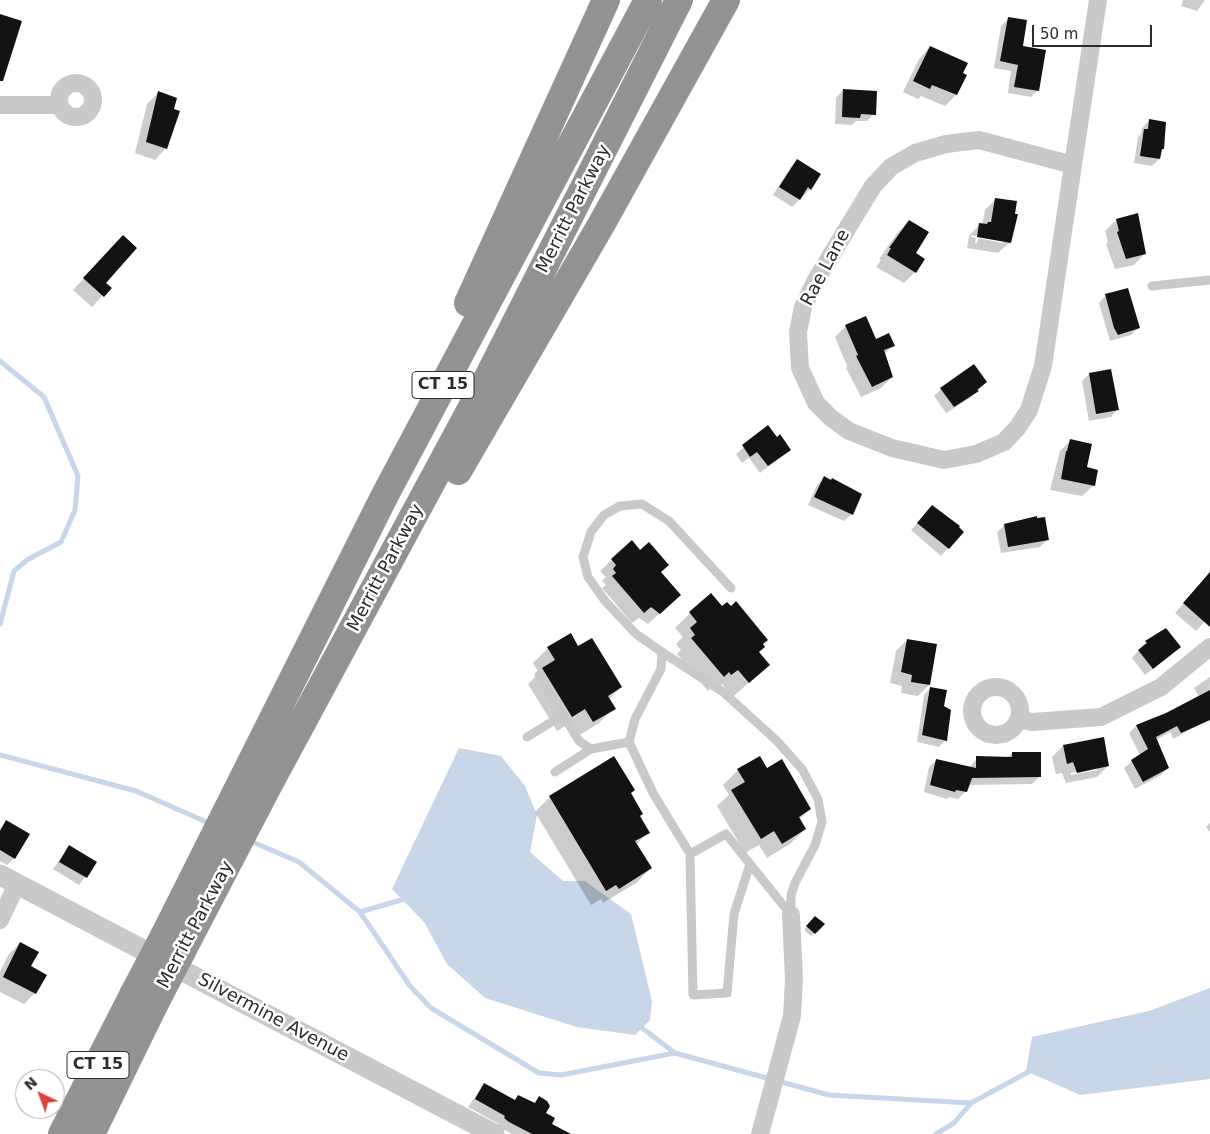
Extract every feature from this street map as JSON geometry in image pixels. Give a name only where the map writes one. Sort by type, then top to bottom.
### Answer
[{"type":"highway","points":[[385,495],[454,332],[606,0]]},
{"type":"highway","name":"Merritt Parkway","points":[[62,1134],[143,1000],[208,876],[257,780],[385,495],[648,0]]},
{"type":"highway","name":"Merritt Parkway","points":[[257,780],[348,637],[484,385],[679,0]]},
{"type":"highway","points":[[348,637],[414,544],[480,434],[596,234],[726,0]]},
{"type":"highway","name":"Merritt Parkway","points":[[91,1134],[143,1000]]},
{"type":"street","name":"Rae Lane","points":[[1073,165],[979,140],[946,144],[915,153],[892,167],[872,186],[816,280],[803,307],[798,332],[800,368],[816,403],[831,418],[849,431],[892,448],[944,460],[976,454],[1004,442],[1018,427],[1029,410],[1043,366],[1098,0]]},
{"type":"street","points":[[0,106],[59,105]]},
{"type":"street","points":[[1019,719],[1032,722],[1101,718],[1162,687],[1210,647]]},
{"type":"street","points":[[0,920],[9,880]]},
{"type":"street","name":"Silvermine Avenue","points":[[9,880],[494,1134]]},
{"type":"street","points":[[760,1134],[788,1034],[793,998],[791,915]]},
{"type":"lane","points":[[1152,286],[1210,280]]},
{"type":"lane","points":[[731,588],[669,521],[642,504],[620,506],[604,515],[591,532],[586,544],[583,557],[586,572],[621,620],[662,652],[724,692],[776,740],[802,769],[818,799],[822,822],[815,845],[795,883],[791,895],[791,915]]},
{"type":"lane","points":[[662,652],[660,669],[635,719],[629,742],[653,793],[690,854],[693,995],[727,992],[734,914],[750,864]]},
{"type":"lane","points":[[538,676],[579,742],[591,749]]},
{"type":"lane","points":[[527,737],[563,715]]},
{"type":"lane","points":[[555,772],[591,749],[629,742]]},
{"type":"lane","points":[[690,854],[726,834],[791,915]]},
{"type":"water","points":[[459,748],[501,756],[525,786],[537,815],[530,852],[563,881],[585,881],[631,914],[652,1001],[650,1020],[635,1035],[577,1027],[485,998],[447,964],[424,922],[392,889]]},
{"type":"water","points":[[1210,988],[1210,1079],[1080,1095],[1026,1071],[1032,1037],[1149,1011]]},
{"type":"building","points":[[0,14],[22,21],[3,81],[0,81]]},
{"type":"building","points":[[1008,17],[1027,20],[1023,46],[1046,50],[1039,91],[1014,87],[1018,65],[1000,61]]},
{"type":"building","points":[[930,46],[968,63],[963,73],[967,75],[957,95],[932,85],[930,89],[913,81]]},
{"type":"building","points":[[843,89],[877,91],[876,115],[861,114],[860,118],[842,117]]},
{"type":"building","points":[[158,91],[177,98],[174,109],[180,111],[167,149],[146,142]]},
{"type":"building","points":[[1149,119],[1166,122],[1164,149],[1162,149],[1160,159],[1140,156],[1144,129],[1148,129]]},
{"type":"building","points":[[797,159],[821,174],[811,190],[808,187],[800,200],[779,187]]},
{"type":"building","points":[[995,198],[1017,201],[1015,214],[1018,214],[1011,243],[977,237],[979,223],[987,224],[991,222]]},
{"type":"building","points":[[1138,213],[1146,254],[1126,259],[1117,232],[1119,231],[1116,219]]},
{"type":"building","points":[[909,220],[929,232],[916,253],[925,259],[916,273],[887,255],[891,248],[889,248]]},
{"type":"building","points":[[123,235],[137,248],[106,283],[112,288],[104,297],[83,278]]},
{"type":"building","points":[[1128,288],[1140,328],[1118,335],[1114,328],[1105,294]]},
{"type":"building","points":[[866,316],[876,339],[889,333],[895,346],[884,350],[893,377],[872,387],[856,356],[858,355],[845,325]]},
{"type":"building","points":[[974,364],[987,382],[977,390],[979,391],[954,407],[940,388]]},
{"type":"building","points":[[1111,369],[1119,410],[1096,414],[1089,373]]},
{"type":"building","points":[[768,425],[777,437],[780,434],[791,450],[768,466],[757,452],[750,457],[742,445]]},
{"type":"building","points":[[1070,439],[1092,444],[1087,467],[1098,470],[1095,486],[1061,479]]},
{"type":"building","points":[[824,476],[831,480],[832,478],[862,494],[853,515],[814,497]]},
{"type":"building","points":[[932,505],[960,526],[964,532],[949,549],[917,523]]},
{"type":"building","points":[[1037,516],[1037,518],[1045,517],[1049,540],[1008,547],[1004,524]]},
{"type":"building","points":[[632,540],[640,550],[649,542],[669,565],[661,572],[681,595],[660,614],[651,607],[644,613],[612,576],[616,573],[613,569],[616,565],[611,559]]},
{"type":"building","points":[[1210,572],[1210,627],[1183,603]]},
{"type":"building","points":[[711,593],[722,606],[727,602],[731,606],[736,601],[768,640],[763,644],[765,647],[759,652],[770,665],[749,683],[738,670],[731,675],[729,672],[724,677],[691,638],[695,635],[690,628],[697,622],[689,612]]},
{"type":"building","points":[[1166,628],[1181,647],[1153,669],[1138,650],[1147,643],[1145,641]]},
{"type":"building","points":[[571,633],[578,646],[592,638],[622,687],[608,696],[616,709],[593,722],[585,709],[572,717],[542,668],[555,660],[547,647]]},
{"type":"building","points":[[907,639],[937,644],[930,685],[911,682],[912,675],[901,672]]},
{"type":"building","points":[[930,687],[947,690],[944,706],[951,710],[947,741],[922,735]]},
{"type":"building","points":[[1210,690],[1210,720],[1181,733],[1177,726],[1156,737],[1169,768],[1143,782],[1131,760],[1148,749],[1136,725],[1166,713]]},
{"type":"building","points":[[1104,737],[1109,766],[1077,773],[1073,762],[1067,764],[1063,745]]},
{"type":"building","points":[[1012,752],[1041,752],[1041,777],[972,778],[967,792],[956,790],[955,792],[930,785],[936,759],[976,768],[976,756],[1012,757]]},
{"type":"building","points":[[614,756],[635,790],[631,793],[643,814],[640,816],[650,833],[635,841],[652,868],[619,889],[616,885],[606,891],[549,796]]},
{"type":"building","points":[[760,756],[767,768],[782,759],[811,809],[799,817],[806,829],[782,844],[774,831],[761,839],[731,790],[745,782],[737,769]]},
{"type":"building","points":[[6,820],[30,834],[15,859],[0,850],[0,831]]},
{"type":"building","points":[[69,845],[97,862],[87,878],[59,862]]},
{"type":"building","points":[[815,916],[825,924],[815,934],[806,926]]},
{"type":"building","points":[[20,942],[39,952],[31,966],[47,975],[36,994],[3,977]]},
{"type":"building","points":[[484,1083],[515,1100],[518,1095],[535,1103],[539,1096],[547,1101],[550,1106],[546,1113],[555,1118],[552,1124],[571,1134],[532,1134],[509,1122],[504,1118],[505,1116],[475,1099]]},
{"type":"waterway","points":[[0,361],[44,397],[78,476],[75,510],[61,542],[27,560],[14,571],[0,624]]},
{"type":"waterway","points":[[0,755],[136,791],[211,824]]},
{"type":"waterway","points":[[248,840],[299,862],[360,912],[410,986],[431,1008],[539,1073],[561,1075],[675,1053],[829,1095],[971,1103],[1032,1070]]},
{"type":"waterway","points":[[360,912],[408,898]]},
{"type":"waterway","points":[[638,1025],[675,1053]]},
{"type":"waterway","points":[[936,1134],[954,1123],[971,1103]]}]
